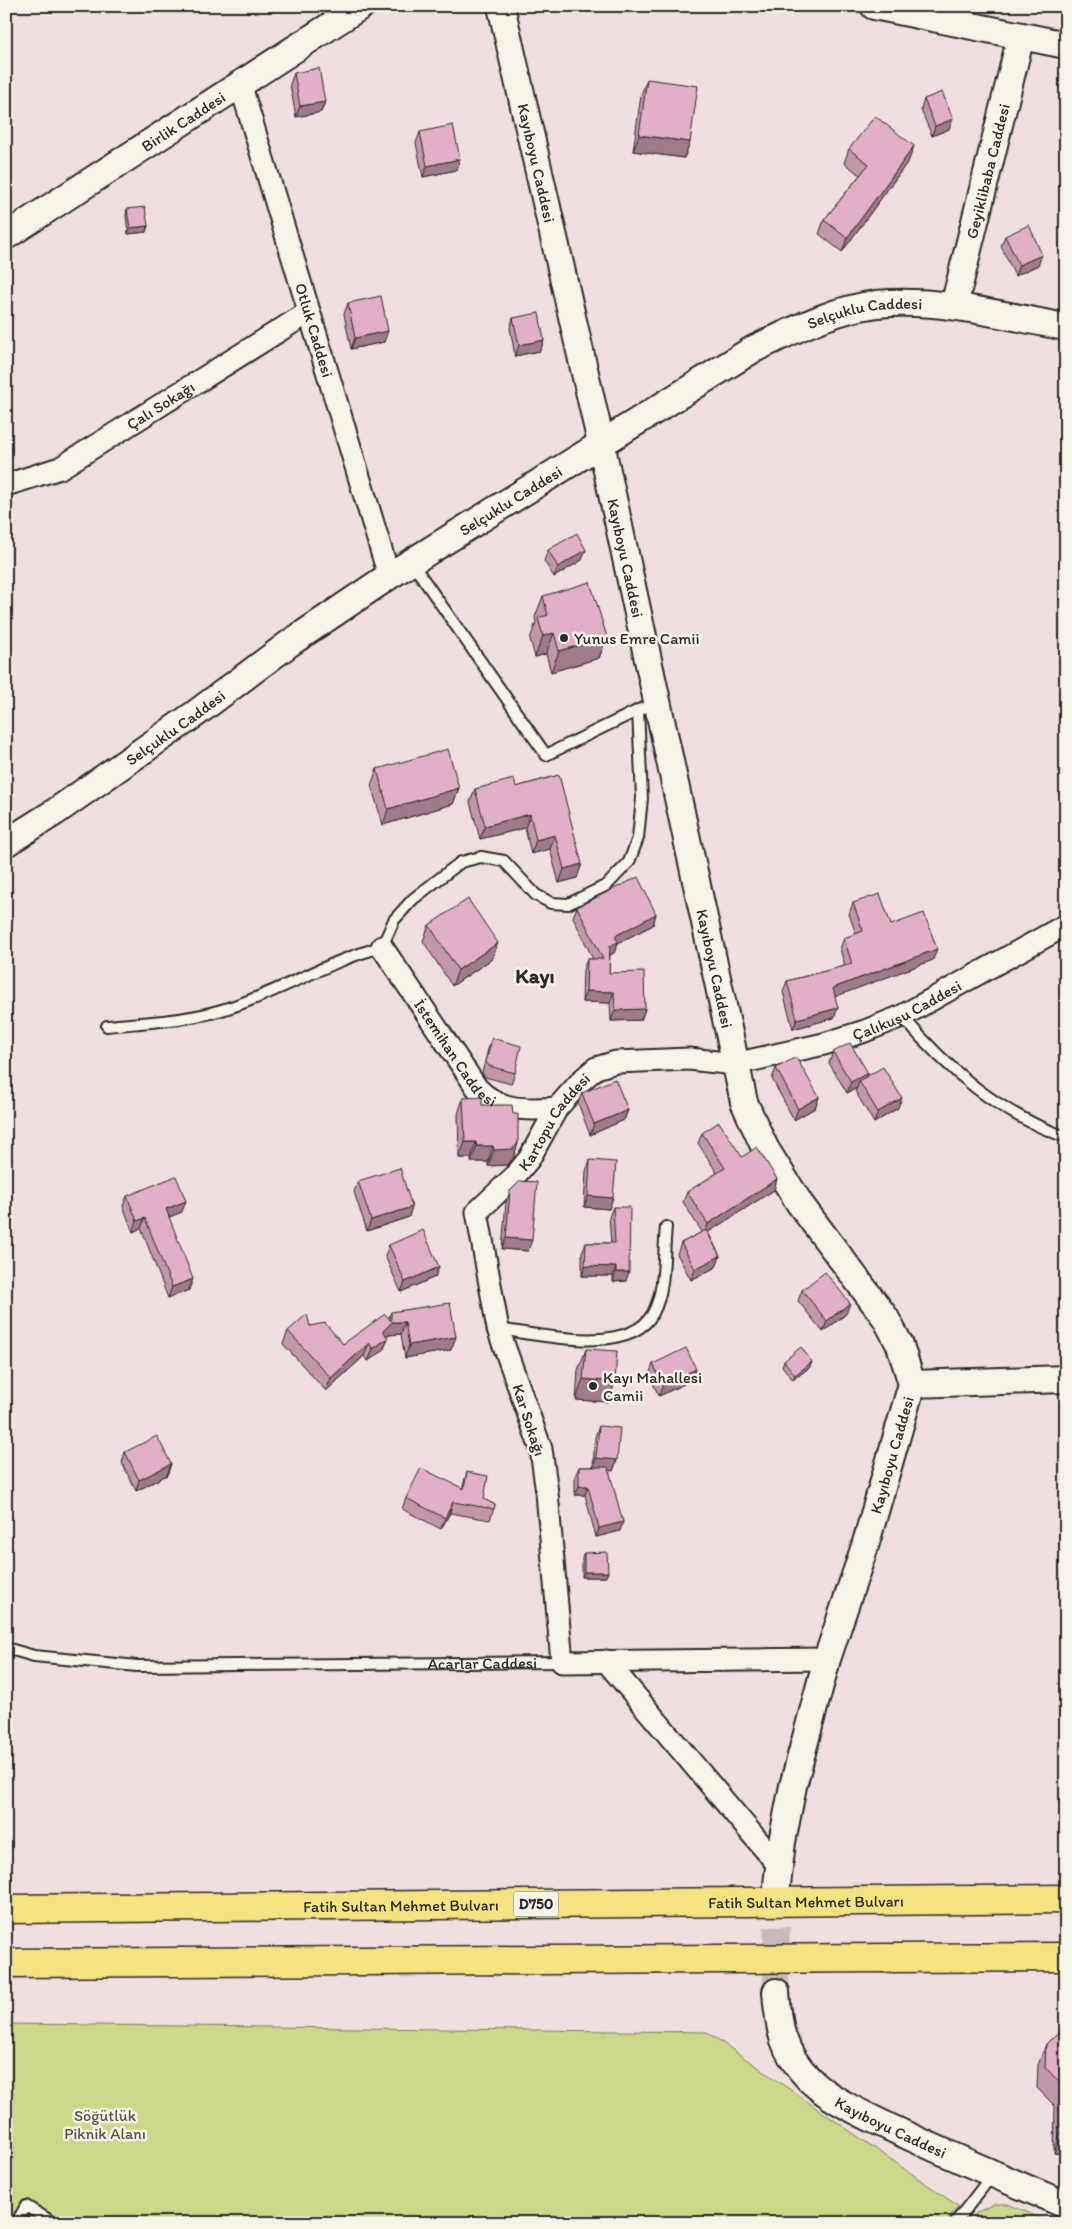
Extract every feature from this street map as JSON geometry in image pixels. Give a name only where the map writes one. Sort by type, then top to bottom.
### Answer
[{"type":"highway","name":"Fatih Sultan Mehmet Bulvarı","points":[[6,1909],[1066,1899]]},
{"type":"highway","points":[[6,1963],[1066,1957]]},
{"type":"street","name":"Birlik Caddesi","points":[[6,236],[361,6]]},
{"type":"street","name":"Kayıboyu Caddesi","points":[[501,6],[601,443],[647,706],[744,1102],[765,1148],[800,1204],[885,1318],[900,1346],[912,1384],[865,1546],[827,1659],[793,1786],[778,1876]]},
{"type":"street","points":[[874,6],[937,12],[1021,36],[1066,45]]},
{"type":"street","name":"Geyiklibaba Caddesi","points":[[954,306],[1021,36]]},
{"type":"street","name":"Otluk Caddesi","points":[[240,83],[389,576]]},
{"type":"street","name":"Selçuklu Caddesi","points":[[6,843],[71,801],[195,714],[290,642],[389,576],[752,350],[810,322],[876,304],[913,303],[954,306],[1066,327]]},
{"type":"street","name":"Çalı Sokağı","points":[[6,485],[60,468],[309,312]]},
{"type":"street","name":"Çalıkuşu Caddesi","points":[[735,1064],[824,1044],[865,1031],[902,1016],[1066,924]]},
{"type":"street","name":"İstemihan Caddesi","points":[[382,948],[477,1088],[487,1099],[521,1110],[557,1108]]},
{"type":"street","name":"Kartopu Caddesi","points":[[477,1212],[514,1177],[529,1159],[557,1108],[582,1080],[596,1068],[616,1062],[689,1059],[735,1064]]},
{"type":"street","name":"Kar Sokağı","points":[[477,1212],[498,1329],[541,1449],[547,1492],[562,1662]]},
{"type":"street","points":[[912,1384],[1066,1379]]},
{"type":"street","name":"Acarlar Caddesi","points":[[562,1662],[827,1659]]},
{"type":"street","points":[[606,1661],[778,1876]]},
{"type":"street","name":"Kayıboyu Caddesi","points":[[776,1992],[782,2038],[792,2057],[810,2079],[858,2112],[1066,2205]]},
{"type":"lane","points":[[107,1026],[194,1017],[226,1009],[357,953],[382,948],[394,920],[400,913],[432,883],[461,862],[481,857],[504,861],[536,895],[551,903],[568,904],[608,885],[629,862],[638,838],[647,706],[546,755],[411,562]]},
{"type":"lane","points":[[902,1016],[925,1043],[978,1090],[1037,1127],[1066,1137]]},
{"type":"lane","points":[[498,1329],[590,1340],[619,1337],[637,1330],[652,1315],[659,1296],[666,1227]]},
{"type":"lane","name":"Acarlar Caddesi","points":[[6,1648],[34,1656],[137,1666],[562,1662]]},
{"type":"lane","points":[[955,2223],[993,2174]]},
{"type":"lane","points":[[16,2222],[26,2206],[54,2223]]},
{"type":"green space","name":"Söğütlük Piknik Alanı","points":[[6,2024],[707,2032],[958,2206],[945,2223],[6,2223]]},
{"type":"green space","points":[[994,2204],[1008,2204],[1052,2223],[969,2223],[976,2213]]},
{"type":"building","points":[[319,68],[325,102],[300,106],[294,73]]},
{"type":"building","points":[[647,79],[698,86],[690,142],[639,135]]},
{"type":"building","points":[[942,92],[953,119],[935,126],[924,99]]},
{"type":"building","points":[[875,116],[914,146],[847,238],[824,220],[869,164],[849,149]]},
{"type":"building","points":[[453,125],[460,159],[427,166],[420,132]]},
{"type":"building","points":[[145,207],[148,226],[130,228],[127,209]]},
{"type":"building","points":[[1029,225],[1042,255],[1019,265],[1005,236]]},
{"type":"building","points":[[381,296],[388,331],[355,338],[348,303]]},
{"type":"building","points":[[539,313],[544,340],[519,345],[513,318]]},
{"type":"building","points":[[577,533],[586,550],[558,567],[548,550]]},
{"type":"building","points":[[590,582],[607,637],[559,651],[554,633],[543,636],[538,618],[548,615],[543,596]]},
{"type":"building","points":[[448,749],[459,788],[388,809],[377,769]]},
{"type":"building","points":[[559,775],[582,864],[564,869],[555,835],[536,840],[530,814],[485,826],[475,789],[514,779],[516,787]]},
{"type":"building","points":[[638,877],[656,914],[615,936],[618,942],[610,946],[609,973],[644,972],[645,1009],[615,1010],[614,992],[586,991],[587,959],[603,959],[577,907]]},
{"type":"building","points":[[880,894],[891,925],[924,913],[937,949],[833,988],[838,1008],[797,1019],[787,981],[852,964],[844,938],[863,931],[853,903]]},
{"type":"building","points":[[468,899],[498,943],[458,970],[429,925]]},
{"type":"building","points":[[492,1038],[521,1046],[515,1073],[489,1066],[486,1062]]},
{"type":"building","points":[[850,1043],[868,1073],[851,1082],[833,1052]]},
{"type":"building","points":[[796,1057],[819,1097],[798,1109],[776,1068]]},
{"type":"building","points":[[883,1067],[902,1098],[878,1112],[859,1081]]},
{"type":"building","points":[[615,1079],[628,1110],[594,1124],[582,1093]]},
{"type":"building","points":[[482,1097],[482,1105],[512,1105],[513,1114],[518,1114],[518,1143],[513,1149],[494,1150],[493,1146],[477,1146],[476,1142],[465,1142],[463,1098]]},
{"type":"building","points":[[719,1122],[742,1157],[757,1147],[777,1179],[708,1224],[687,1192],[725,1168],[702,1133]]},
{"type":"building","points":[[590,1160],[616,1162],[613,1198],[588,1196]]},
{"type":"building","points":[[400,1168],[412,1207],[371,1220],[358,1181]]},
{"type":"building","points":[[176,1176],[186,1201],[166,1209],[193,1279],[172,1287],[145,1218],[137,1221],[127,1196]]},
{"type":"building","points":[[520,1181],[537,1182],[532,1240],[506,1238],[510,1191]]},
{"type":"building","points":[[613,1207],[630,1207],[629,1272],[616,1272],[616,1267],[585,1266],[586,1243],[615,1243]]},
{"type":"building","points":[[423,1230],[439,1267],[405,1282],[389,1245]]},
{"type":"building","points":[[706,1230],[720,1256],[695,1269],[681,1243]]},
{"type":"building","points":[[825,1272],[850,1303],[827,1321],[802,1290]]},
{"type":"building","points":[[450,1303],[456,1337],[409,1345],[405,1322],[392,1322],[383,1331],[388,1338],[373,1349],[369,1343],[331,1378],[288,1331],[307,1314],[310,1326],[325,1323],[343,1344],[385,1314],[391,1321],[391,1312]]},
{"type":"building","points":[[801,1347],[812,1362],[795,1375],[784,1361]]},
{"type":"building","points":[[686,1348],[696,1369],[663,1385],[653,1364]]},
{"type":"building","points":[[586,1349],[617,1351],[615,1382],[583,1379]]},
{"type":"building","points":[[599,1426],[620,1428],[617,1460],[596,1458]]},
{"type":"building","points":[[157,1436],[171,1464],[139,1480],[125,1452]]},
{"type":"building","points":[[579,1467],[608,1467],[623,1522],[599,1528],[588,1486],[579,1486]]},
{"type":"building","points":[[421,1468],[464,1489],[467,1472],[488,1476],[484,1499],[495,1505],[494,1509],[453,1502],[445,1518],[406,1498]]},
{"type":"building","points":[[607,1552],[608,1572],[584,1572],[584,1553]]},
{"type":"building","points":[[1063,2031],[1066,2031],[1066,2133],[1061,2132],[1062,2085],[1045,2067],[1046,2044]]},
{"type":"tunnel","points":[[776,1992],[777,1885]]},
{"type":"place","name":"Yunus Emre Camii","points":[[564,638]]},
{"type":"place","name":"Kayı Mahallesi Camii","points":[[593,1386]]},
{"type":"district","name":"Kayı","points":[[535,975]]}]
